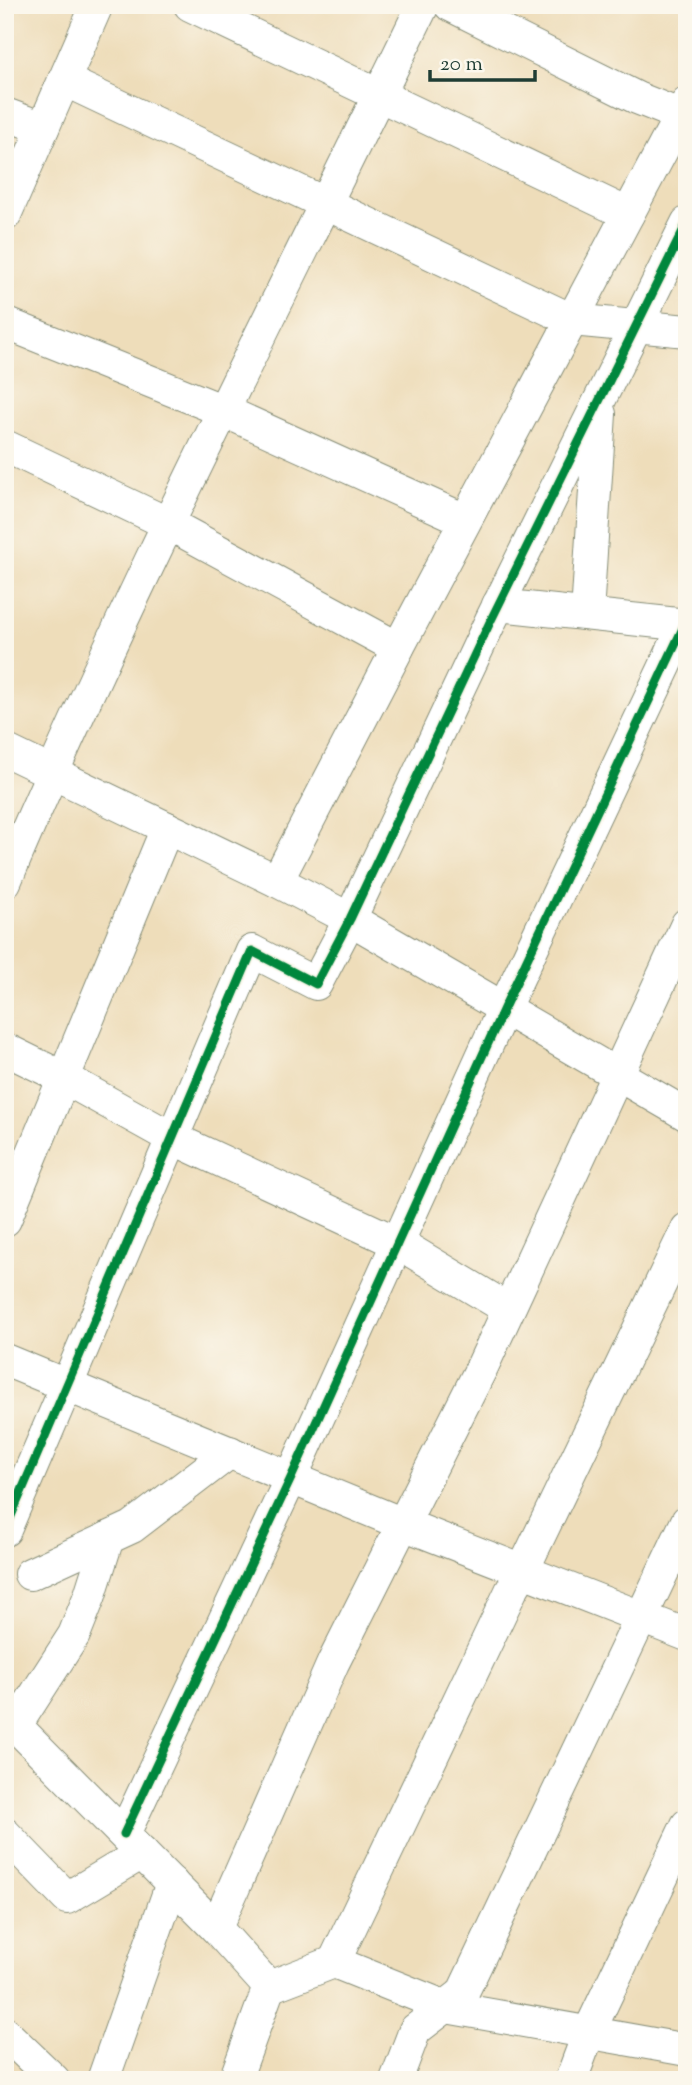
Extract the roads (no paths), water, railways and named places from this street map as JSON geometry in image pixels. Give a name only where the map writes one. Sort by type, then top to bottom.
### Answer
[{"type":"street","points":[[5,215],[97,5]]},
{"type":"street","points":[[190,5],[628,214]]},
{"type":"street","points":[[5,882],[51,773],[169,524],[424,5]]},
{"type":"street","points":[[277,881],[465,520],[628,214],[685,113],[450,5]]},
{"type":"street","points":[[64,80],[572,320],[687,331]]},
{"type":"street","points":[[5,114],[43,128]]},
{"type":"street","points":[[5,1530],[252,951],[316,984],[350,919],[498,605],[687,223]]},
{"type":"street","points":[[5,324],[224,411],[465,520]]},
{"type":"street","points":[[587,614],[601,399]]},
{"type":"street","points":[[5,446],[169,524],[398,648]]},
{"type":"street","points":[[5,1834],[67,1898],[133,1844],[291,1478],[504,1008],[686,625],[498,605]]},
{"type":"street","points":[[5,750],[350,919],[687,1115]]},
{"type":"street","points":[[5,1220],[167,828]]},
{"type":"street","points":[[216,1928],[333,1664],[482,1364],[687,924]]},
{"type":"street","points":[[5,1049],[64,1078],[172,1138],[398,1243],[508,1309]]},
{"type":"street","points":[[334,1962],[687,1229]]},
{"type":"street","points":[[5,1360],[402,1524],[687,1635]]},
{"type":"street","points":[[30,1574],[132,1527],[230,1452]]},
{"type":"street","points":[[396,2080],[415,2030],[461,1994],[687,1521]]},
{"type":"street","points":[[108,1538],[74,1635],[10,1720],[216,1928],[269,1987]]},
{"type":"street","points":[[571,2080],[589,2032],[687,1825]]},
{"type":"street","points":[[103,2080],[172,1883]]},
{"type":"street","points":[[235,2080],[269,1987],[334,1962],[446,2007],[687,2050]]},
{"type":"street","points":[[5,2033],[54,2080]]}]
